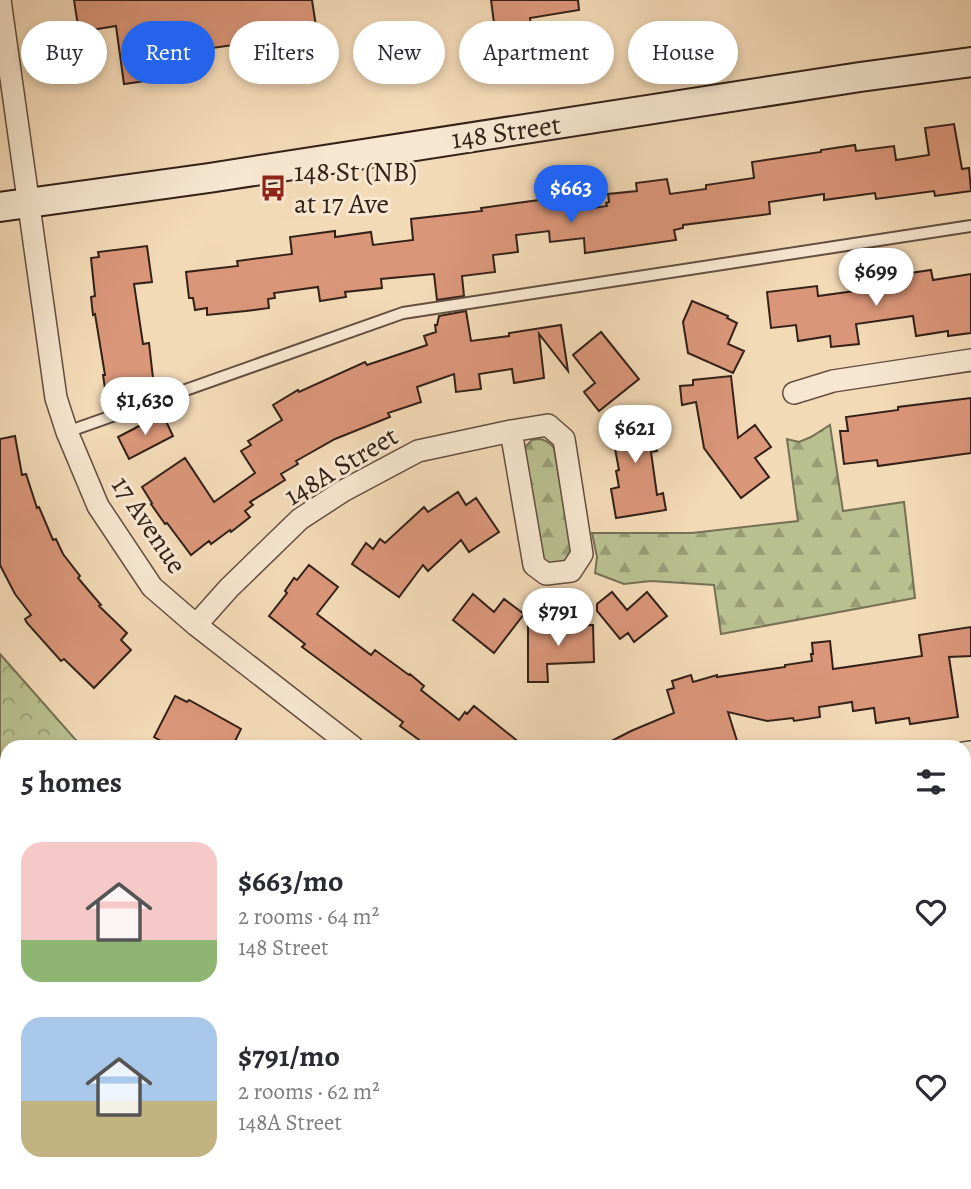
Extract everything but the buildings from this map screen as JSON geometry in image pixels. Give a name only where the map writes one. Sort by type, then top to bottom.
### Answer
[{"type":"main road","name":"148 Street","points":[[0,207],[209,178],[971,62]]},
{"type":"street","name":"17 Avenue","points":[[0,0],[56,398],[66,432],[98,506],[152,587],[343,740]]},
{"type":"street","points":[[794,393],[833,381],[971,360]]},
{"type":"street","name":"148A Street","points":[[197,625],[229,588],[300,519],[343,491],[418,451],[511,431],[548,425],[564,439],[582,554],[571,571],[546,574],[534,565],[511,431]]},
{"type":"lane","points":[[66,432],[403,313],[971,226]]},
{"type":"green space","points":[[830,425],[843,511],[904,502],[915,598],[721,634],[714,585],[651,581],[624,584],[595,573],[597,557],[592,533],[692,533],[798,521],[787,439],[799,442]]},
{"type":"green space","points":[[538,439],[554,448],[572,554],[570,562],[543,566],[524,448],[532,440]]},
{"type":"green space","points":[[0,654],[76,740],[0,740]]},
{"type":"place","name":"148 St (NB) at 17 Ave","points":[[273,188]]}]
